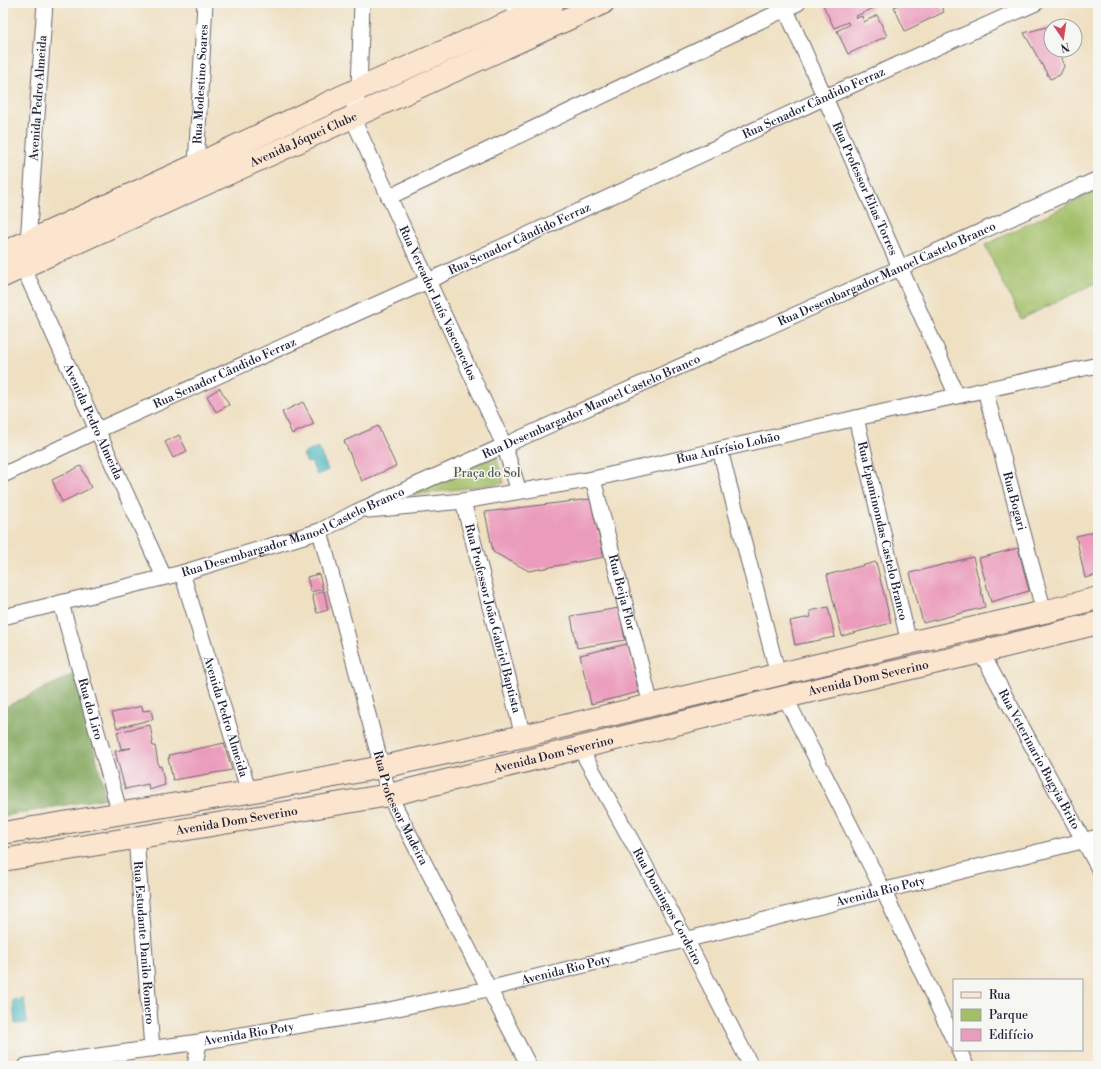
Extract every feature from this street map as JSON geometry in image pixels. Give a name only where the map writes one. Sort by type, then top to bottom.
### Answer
[{"type":"main road","name":"Avenida Jóquei Clube","points":[[3,253],[196,165],[359,88],[516,11],[553,3]]},
{"type":"main road","name":"Avenida Jóquei Clube","points":[[3,276],[603,3]]},
{"type":"main road","name":"Avenida Dom Severino","points":[[3,833],[249,792],[382,767],[523,736],[1098,598]]},
{"type":"main road","name":"Avenida Dom Severino","points":[[3,860],[389,795],[785,697],[982,652],[1098,623]]},
{"type":"street","name":"Avenida Pedro Almeida","points":[[45,3],[28,242],[23,267],[164,577]]},
{"type":"street","name":"Rua Modestino Soares","points":[[196,165],[205,3]]},
{"type":"street","points":[[352,117],[359,88],[362,3]]},
{"type":"street","name":"Rua Senador Cândido Ferraz","points":[[3,475],[98,430],[428,281],[824,97],[1036,3]]},
{"type":"street","points":[[389,197],[789,5]]},
{"type":"street","name":"Rua Professor Elias Torres","points":[[789,5],[824,97],[957,396]]},
{"type":"street","name":"Rua Vereador Luís Vasconcelos","points":[[352,117],[504,445],[519,492]]},
{"type":"street","name":"Rua Desembargador Manoel Castelo Branco","points":[[3,617],[61,604],[182,573],[320,531],[356,512],[504,445],[1098,179]]},
{"type":"street","name":"Rua Anfrísio Lobão","points":[[356,512],[463,501],[593,479],[856,418],[1098,365]]},
{"type":"street","name":"Rua Bogari","points":[[985,390],[1044,612]]},
{"type":"street","name":"Rua Epaminondas Castelo Branco","points":[[856,418],[909,643]]},
{"type":"street","points":[[720,450],[778,675]]},
{"type":"street","name":"Rua Beija Flor","points":[[593,479],[651,705]]},
{"type":"street","name":"Rua Professor João Gabriel Baptista","points":[[463,501],[523,736]]},
{"type":"street","name":"Rua Professor Madeira","points":[[320,531],[389,795],[529,1066]]},
{"type":"street","name":"Avenida Pedro Almeida","points":[[182,573],[249,792]]},
{"type":"street","name":"Rua do Liro","points":[[61,604],[120,814]]},
{"type":"street","name":"Rua Veterinario Bugyia Brito","points":[[982,652],[1082,840],[1098,867]]},
{"type":"street","points":[[785,697],[883,890],[953,1038]]},
{"type":"street","name":"Rua Domingos Cordeiro","points":[[580,748],[686,939],[751,1066]]},
{"type":"street","name":"Avenida Rio Poty","points":[[26,1066],[199,1042],[379,1012],[488,989],[1098,836]]},
{"type":"street","name":"Rua Estudante Danilo Romero","points":[[136,837],[152,1049]]},
{"type":"street","points":[[195,1066],[199,1042]]},
{"type":"street","points":[[959,1051],[966,1066]]},
{"type":"green space","points":[[1098,190],[1098,282],[1021,319],[985,245]]},
{"type":"green space","name":"Praça do Sol","points":[[496,456],[504,483],[405,496]]},
{"type":"green space","points":[[76,673],[106,798],[3,816],[3,708]]},
{"type":"water","points":[[318,447],[328,470],[317,475],[311,462],[307,463],[303,454]]},
{"type":"water","points":[[24,999],[27,1023],[15,1024],[13,1000]]},
{"type":"building","points":[[826,3],[871,3],[874,8],[856,16],[857,18],[862,16],[864,22],[877,15],[887,36],[848,54],[837,31],[849,25],[848,22],[834,28],[823,5]]},
{"type":"building","points":[[903,3],[939,3],[944,12],[905,31],[894,7]]},
{"type":"building","points":[[1043,28],[1043,58],[1061,58],[1064,66],[1060,75],[1050,79],[1024,33]]},
{"type":"building","points":[[220,388],[229,405],[216,412],[207,396]]},
{"type":"building","points":[[303,402],[314,424],[292,434],[282,412]]},
{"type":"building","points":[[378,426],[396,466],[362,481],[344,441]]},
{"type":"building","points":[[179,435],[187,451],[173,458],[165,442]]},
{"type":"building","points":[[81,466],[91,488],[62,502],[52,480]]},
{"type":"building","points":[[590,499],[604,557],[529,571],[493,552],[485,512]]},
{"type":"building","points":[[1098,531],[1098,575],[1085,578],[1076,536]]},
{"type":"building","points":[[1018,548],[1029,591],[991,602],[979,558]]},
{"type":"building","points":[[973,557],[985,607],[923,623],[910,573]]},
{"type":"building","points":[[876,562],[891,623],[842,636],[827,575]]},
{"type":"building","points":[[319,574],[323,589],[311,592],[307,577]]},
{"type":"building","points":[[324,591],[328,610],[317,613],[312,595]]},
{"type":"building","points":[[828,607],[835,637],[795,645],[790,621],[811,617],[810,611]]},
{"type":"building","points":[[619,608],[625,640],[577,648],[571,616]]},
{"type":"building","points":[[627,644],[639,692],[591,704],[580,655]]},
{"type":"building","points":[[142,706],[143,711],[151,710],[153,719],[117,728],[112,713]]},
{"type":"building","points":[[150,725],[152,743],[153,746],[155,746],[159,767],[161,766],[165,785],[149,790],[148,784],[125,789],[115,751],[131,748],[121,749],[117,732]]},
{"type":"building","points":[[224,743],[232,770],[173,780],[168,758],[170,758],[169,755]]}]
